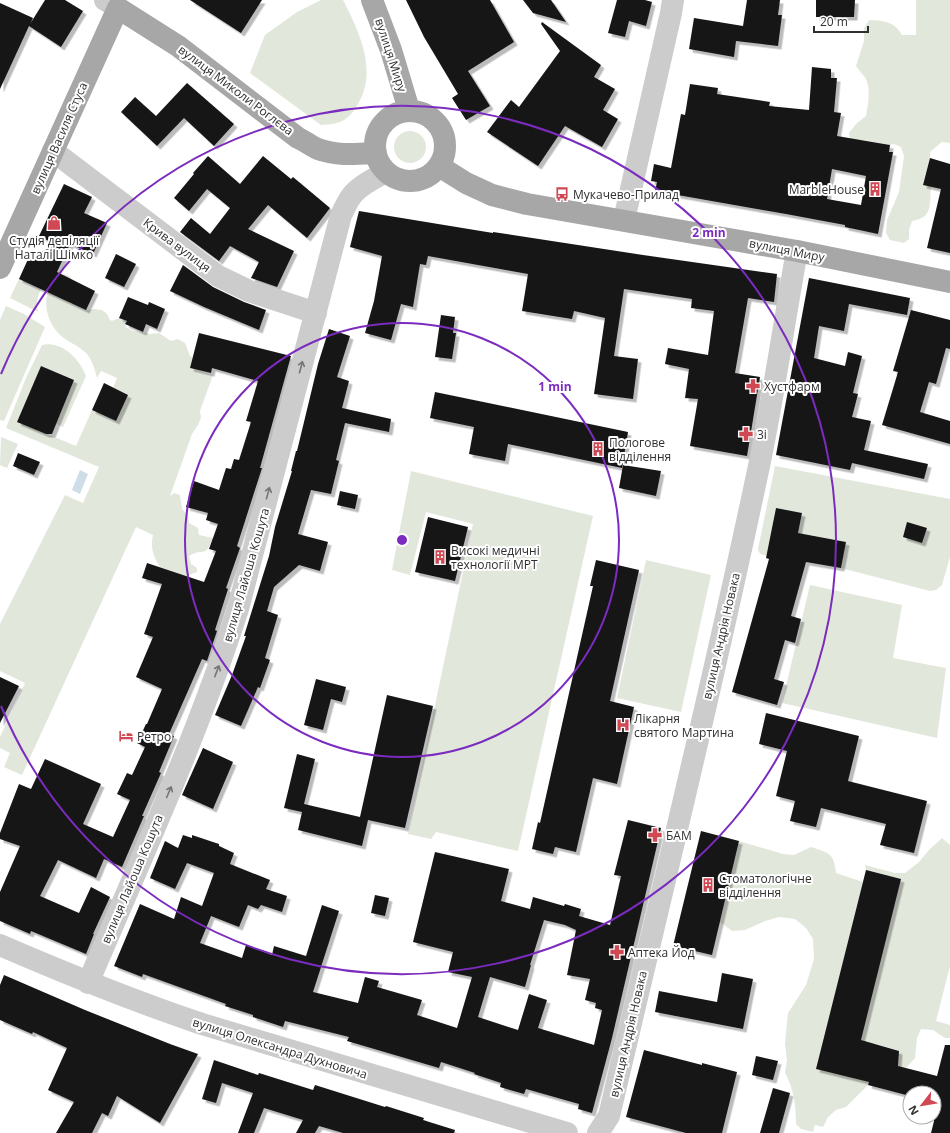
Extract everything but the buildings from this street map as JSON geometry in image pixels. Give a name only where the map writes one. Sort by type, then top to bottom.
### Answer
[{"type":"main road","name":"вулиця Миру","points":[[372,0],[391,50],[409,110]]},
{"type":"main road","name":"вулиця Василя Стуса","points":[[0,268],[53,151],[112,4]]},
{"type":"main road","name":"вулиця Миколи Роглєва","points":[[112,4],[178,46],[298,138],[329,152],[350,154],[381,162]]},
{"type":"main road","points":[[409,110],[417,110],[425,113],[435,120],[442,129],[445,140],[445,152],[435,172],[426,178],[416,181],[405,181],[395,178],[381,162],[375,142],[378,132],[384,122],[393,115],[409,110]]},
{"type":"main road","name":"вулиця Миру","points":[[439,166],[466,183],[492,194],[526,204],[797,251],[950,282]]},
{"type":"street","points":[[624,220],[673,0]]},
{"type":"street","name":"Крива вулиця","points":[[53,151],[218,276],[249,291],[316,313]]},
{"type":"street","name":"вулиця Лайоша Кошута","points":[[88,983],[185,755],[223,656],[238,609],[341,216],[354,193],[366,184],[381,162]]},
{"type":"street","name":"вулиця Андрія Новака","points":[[598,1133],[609,1116],[682,806],[760,463],[797,251]]},
{"type":"street","name":"вулиця Олександра Духновича","points":[[0,945],[88,983],[202,1024],[567,1133]]},
{"type":"shaded area","points":[[321,0],[343,0],[355,25],[364,51],[366,78],[364,91],[351,114],[347,118],[334,124],[321,125],[250,73],[265,35],[297,12]]},
{"type":"shaded area","points":[[916,0],[950,0],[950,143],[942,142],[930,152],[930,158],[923,184],[931,187],[929,209],[924,217],[912,221],[909,230],[909,239],[904,243],[890,240],[886,233],[887,220],[899,192],[904,156],[901,147],[894,144],[890,145],[863,140],[850,143],[849,133],[856,124],[866,116],[868,107],[868,83],[856,66],[864,41],[864,28],[869,20],[879,21],[892,24],[902,35],[916,35]]},
{"type":"shaded area","points":[[407,131],[413,131],[423,138],[426,147],[425,153],[419,160],[413,163],[407,163],[397,156],[394,150],[394,144],[401,134]]},
{"type":"shaded area","points":[[64,274],[71,277],[72,285],[68,302],[87,310],[102,310],[112,321],[119,318],[127,321],[125,324],[127,328],[133,331],[150,334],[159,333],[171,341],[178,339],[185,343],[190,356],[193,358],[190,368],[213,375],[200,411],[201,418],[192,434],[170,496],[174,493],[180,495],[182,509],[188,515],[189,523],[198,528],[199,535],[213,538],[206,551],[198,552],[189,556],[191,564],[197,568],[197,572],[186,576],[160,567],[153,551],[153,535],[136,527],[22,775],[4,767],[10,753],[0,748],[0,737],[25,683],[0,671],[0,624],[65,495],[83,503],[99,467],[6,428],[26,378],[42,345],[56,345],[69,352],[79,363],[86,376],[63,427],[56,424],[74,380],[41,366],[18,422],[76,446],[92,410],[115,421],[128,396],[113,388],[117,378],[101,371],[97,378],[88,355],[60,335],[50,321],[46,304],[48,292],[51,294],[58,278]]},
{"type":"shaded area","points":[[19,279],[41,289],[37,300],[38,312],[10,298]]},
{"type":"shaded area","points":[[6,306],[24,314],[45,327],[4,421],[0,420],[0,320]]},
{"type":"shaded area","points":[[1,437],[18,444],[7,468],[0,465]]},
{"type":"shaded area","points":[[775,466],[950,499],[950,557],[942,585],[936,590],[930,591],[841,568],[846,542],[798,533],[802,513],[776,508],[767,555],[761,554],[758,549]]},
{"type":"shaded area","points":[[80,470],[88,474],[80,494],[72,490]]},
{"type":"shaded area","points":[[411,471],[593,516],[518,851],[436,832],[431,839],[408,834],[473,524],[426,512],[410,575],[392,570]]},
{"type":"shaded area","points":[[646,560],[711,575],[681,712],[617,698]]},
{"type":"shaded area","points":[[810,585],[902,605],[893,658],[946,668],[937,738],[782,703]]},
{"type":"shaded area","points":[[942,838],[950,845],[950,966],[936,1021],[950,1025],[950,1038],[945,1038],[933,1030],[921,1029],[917,1038],[915,1058],[906,1068],[898,1066],[899,1051],[876,1044],[868,1085],[846,1107],[836,1110],[828,1117],[823,1127],[815,1125],[813,1132],[801,1129],[796,1124],[794,1098],[791,1085],[785,1073],[787,1060],[785,1044],[788,1013],[806,985],[814,959],[813,939],[806,928],[795,919],[779,917],[765,921],[745,930],[732,931],[720,922],[739,841],[783,854],[794,855],[811,847],[830,855],[834,861],[836,873],[863,882],[866,870],[865,865],[895,873],[905,873],[919,862]]},
{"type":"place","name":"MarbleHouse","points":[[875,189]]},
{"type":"place","name":"Мукачево-Прилад","points":[[562,194]]},
{"type":"place","name":"Студія депіляції Наталі Шімко","points":[[54,223]]},
{"type":"place","name":"Хустфарм","points":[[753,386]]},
{"type":"place","name":"3і","points":[[746,434]]},
{"type":"place","name":"Пологове відділення","points":[[598,449]]},
{"type":"place","name":"Високі медичні технології МРТ","points":[[440,557]]},
{"type":"place","name":"Лікарня святого Мартина","points":[[623,725]]},
{"type":"place","name":"Ретро","points":[[126,736]]},
{"type":"place","name":"БАМ","points":[[655,835]]},
{"type":"place","name":"Стоматологічне відділення","points":[[708,885]]},
{"type":"place","name":"Аптека Йод","points":[[617,952]]}]
